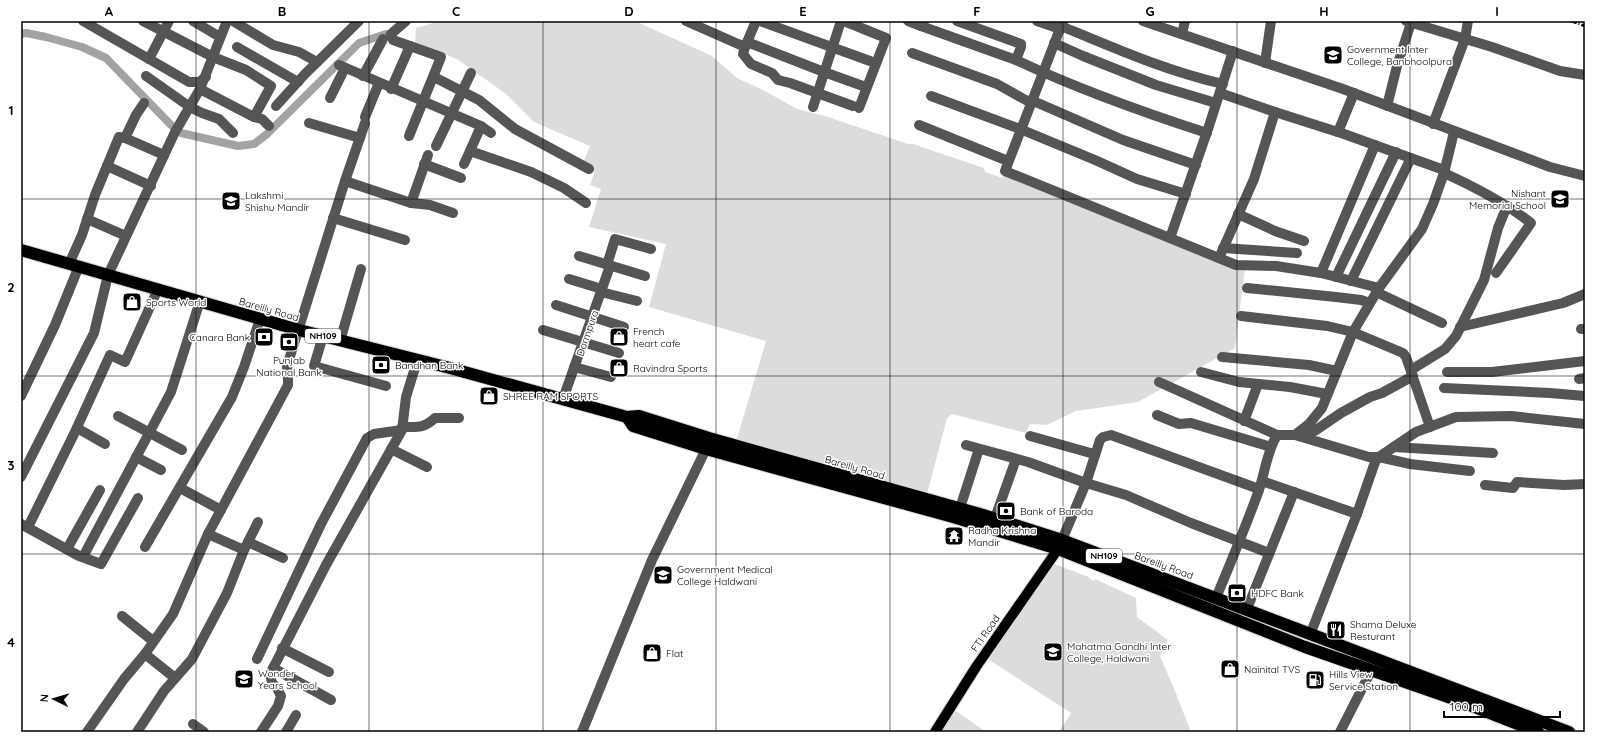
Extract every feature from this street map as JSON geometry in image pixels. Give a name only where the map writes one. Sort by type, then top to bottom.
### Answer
[{"type":"highway","name":"Bareilly Road","points":[[21,250],[298,330],[417,360],[627,417],[633,426],[708,443],[995,518],[1060,545],[1214,603],[1306,647],[1454,699],[1538,732]]},
{"type":"highway","name":"Bareilly Road","points":[[708,443],[953,517],[1060,545]]},
{"type":"highway","name":"Bareilly Road","points":[[1214,603],[1247,610],[1569,732]]},
{"type":"highway","points":[[1306,647],[1310,635]]},
{"type":"main road","name":"FTI Road","points":[[935,732],[976,667],[1060,545]]},
{"type":"street","points":[[83,21],[189,82],[199,82],[206,77]]},
{"type":"street","points":[[143,21],[213,57],[246,70],[254,77],[271,86],[254,117]]},
{"type":"street","points":[[149,59],[168,21]]},
{"type":"street","points":[[193,21],[220,37]]},
{"type":"street","points":[[21,477],[94,333],[108,275],[176,130],[200,90],[227,21]]},
{"type":"street","points":[[233,21],[268,42],[299,52],[317,62]]},
{"type":"street","points":[[276,106],[317,62],[359,21]]},
{"type":"street","points":[[406,21],[392,34],[393,40],[441,57],[409,136]]},
{"type":"street","points":[[686,21],[863,86]]},
{"type":"street","points":[[756,21],[743,54],[751,64],[772,73],[778,80],[790,82],[817,94],[856,107],[886,38],[844,21]]},
{"type":"street","points":[[760,21],[870,61]]},
{"type":"street","points":[[813,107],[840,21]]},
{"type":"street","points":[[908,21],[922,24],[1169,121],[1207,133]]},
{"type":"street","points":[[957,21],[1021,44],[1016,60]]},
{"type":"street","points":[[1037,21],[1061,25],[1141,60],[1196,78],[1275,112],[1396,152],[1444,172],[1476,188],[1507,206],[1531,223],[1496,273]]},
{"type":"street","points":[[1143,21],[1354,93],[1550,167],[1585,176]]},
{"type":"street","points":[[1182,34],[1185,21]]},
{"type":"street","points":[[1265,63],[1271,21]]},
{"type":"street","points":[[1433,124],[1465,39],[1468,21]]},
{"type":"street","points":[[1387,106],[1408,22],[1465,39],[1560,71],[1585,75]]},
{"type":"street","points":[[1061,25],[1005,171],[1236,265],[1276,266],[1321,273],[1351,281],[1377,290],[1442,323]]},
{"type":"street","points":[[363,76],[383,39]]},
{"type":"street","points":[[1054,43],[1156,85],[1216,103]]},
{"type":"street","points":[[391,89],[410,46]]},
{"type":"street","points":[[237,47],[298,82]]},
{"type":"street","points":[[1170,238],[1207,133],[1233,51]]},
{"type":"street","points":[[912,53],[997,84],[1031,101],[1123,140],[1196,165]]},
{"type":"street","points":[[254,77],[264,62]]},
{"type":"street","points":[[330,98],[342,66],[391,89],[481,126],[491,133]]},
{"type":"street","points":[[436,146],[471,73]]},
{"type":"street","points":[[146,76],[190,107],[219,119],[233,133]]},
{"type":"street","points":[[434,77],[479,100],[515,129],[589,169]]},
{"type":"street","points":[[87,732],[124,679],[145,654],[178,605],[208,534],[288,385],[286,368],[365,120],[380,84]]},
{"type":"street","points":[[200,90],[254,117],[262,119],[269,126]]},
{"type":"street","points":[[1338,132],[1354,93]]},
{"type":"street","points":[[931,96],[1020,129],[1095,160],[1137,180],[1186,194]]},
{"type":"street","points":[[125,138],[136,115],[144,103]]},
{"type":"street","points":[[1219,258],[1254,179],[1275,112]]},
{"type":"street","points":[[309,123],[360,138]]},
{"type":"street","points":[[919,125],[1008,161]]},
{"type":"street","points":[[464,164],[481,126]]},
{"type":"street","points":[[1299,436],[1322,408],[1353,332],[1377,290],[1422,230],[1444,172],[1454,132]]},
{"type":"street","points":[[21,396],[55,325],[95,195],[119,137],[125,138],[164,155]]},
{"type":"street","points":[[1321,273],[1375,145]]},
{"type":"street","points":[[470,151],[531,172],[564,188],[586,204]]},
{"type":"street","points":[[1336,277],[1396,152]]},
{"type":"street","points":[[1351,281],[1411,158]]},
{"type":"street","points":[[411,203],[426,160],[461,178]]},
{"type":"street","points":[[107,166],[151,186]]},
{"type":"street","points":[[345,181],[411,203],[430,205],[452,213]]},
{"type":"street","points":[[1299,436],[1316,430],[1341,413],[1370,397],[1382,393],[1445,350],[1456,336],[1484,280],[1498,228],[1507,206]]},
{"type":"street","points":[[1238,214],[1275,232],[1304,241]]},
{"type":"street","points":[[333,218],[405,240]]},
{"type":"street","points":[[87,219],[126,236]]},
{"type":"street","name":"Darmpura","points":[[563,399],[601,290],[615,239],[651,249]]},
{"type":"street","points":[[1224,248],[1297,253]]},
{"type":"street","points":[[579,256],[644,276]]},
{"type":"street","points":[[340,341],[362,269]]},
{"type":"street","points":[[570,279],[637,301]]},
{"type":"street","points":[[1247,288],[1361,300],[1370,304]]},
{"type":"street","points":[[138,498],[101,564],[82,557],[24,526],[77,428],[110,355],[125,362],[158,289]]},
{"type":"street","points":[[1460,328],[1563,303],[1585,294]]},
{"type":"street","points":[[82,557],[171,392],[200,301]]},
{"type":"street","points":[[556,305],[624,327]]},
{"type":"street","points":[[1242,316],[1327,326],[1353,332],[1403,353],[1412,373],[1430,427]]},
{"type":"street","points":[[145,547],[232,398],[260,319]]},
{"type":"street","points":[[543,330],[619,353]]},
{"type":"street","points":[[323,336],[314,366],[386,386]]},
{"type":"street","points":[[1222,357],[1309,365],[1337,371]]},
{"type":"street","points":[[266,730],[278,706],[281,696],[277,688],[272,683],[270,674],[282,648],[326,565],[402,428],[406,397],[417,360]]},
{"type":"street","points":[[1446,372],[1492,372],[1585,361]]},
{"type":"street","points":[[574,367],[611,377]]},
{"type":"street","points":[[1201,372],[1239,382],[1290,387],[1327,394]]},
{"type":"street","points":[[1159,382],[1277,435],[1299,436],[1369,457],[1379,457],[1410,464],[1470,471]]},
{"type":"street","points":[[1244,421],[1258,384]]},
{"type":"street","points":[[1444,388],[1585,396]]},
{"type":"street","points":[[1158,415],[1180,424],[1191,423],[1271,447]]},
{"type":"street","points":[[118,416],[182,450]]},
{"type":"street","points":[[1310,635],[1357,514],[1375,462],[1379,457],[1416,432],[1456,417],[1511,416],[1585,424]]},
{"type":"street","points":[[257,659],[321,524],[367,438],[374,434],[402,428],[418,428],[427,425],[435,418],[460,418]]},
{"type":"street","points":[[77,428],[105,444]]},
{"type":"street","points":[[1060,545],[1086,483],[1094,454],[1100,440],[1103,437],[1111,435],[1261,485],[1294,492],[1357,514]]},
{"type":"street","points":[[1214,603],[1240,542],[1261,485],[1271,447],[1277,435]]},
{"type":"street","points":[[1030,436],[1094,454]]},
{"type":"street","points":[[582,732],[652,560],[708,443]]},
{"type":"street","points":[[966,445],[1016,458],[1086,483],[1126,495],[1269,553]]},
{"type":"street","points":[[1394,447],[1493,453]]},
{"type":"street","points":[[391,449],[427,467]]},
{"type":"street","points":[[960,508],[979,449]]},
{"type":"street","points":[[136,457],[160,470]]},
{"type":"street","points":[[995,518],[1016,458]]},
{"type":"street","points":[[1485,485],[1512,488],[1517,482],[1564,485],[1585,484]]},
{"type":"street","points":[[180,488],[221,510]]},
{"type":"street","points":[[67,549],[100,490]]},
{"type":"street","points":[[1247,610],[1294,492]]},
{"type":"street","points":[[137,732],[164,691],[192,659],[227,593],[246,546],[258,522]]},
{"type":"street","points":[[208,534],[283,558]]},
{"type":"street","points":[[122,616],[153,642]]},
{"type":"street","points":[[282,648],[329,672]]},
{"type":"street","points":[[145,654],[175,678]]},
{"type":"street","points":[[273,668],[332,700]]},
{"type":"street","points":[[1340,732],[1371,671]]},
{"type":"street","points":[[286,732],[296,714]]},
{"type":"street","points":[[193,724],[204,732]]},
{"type":"shaded area","points":[[440,21],[635,21],[712,56],[737,78],[765,91],[797,109],[825,116],[984,168],[985,172],[1002,178],[1003,175],[1245,268],[1235,348],[1138,402],[1076,411],[1047,425],[1030,424],[1026,433],[952,414],[947,418],[927,494],[736,442],[766,341],[649,307],[666,244],[589,227],[601,189],[590,185],[595,171],[583,163],[590,146],[534,122],[506,94],[457,59],[415,43],[416,28]]},
{"type":"shaded area","name":"Mahatma Gandhi Inter College, Haldwani","points":[[1054,564],[1089,577],[1094,581],[1095,579],[1136,598],[1137,617],[1168,640],[1160,656],[1191,732],[1059,732],[1071,713],[988,659],[1047,570]]},
{"type":"shaded area","points":[[953,709],[986,732],[939,732]]},
{"type":"waterway","points":[[21,34],[26,33],[46,37],[82,47],[106,58],[171,125],[181,133],[238,146],[254,144],[267,134],[359,43],[386,34]]},
{"type":"railway","points":[[1571,21],[1585,26]]},
{"type":"place","name":"Government Inter College, Banbhoolpura","points":[[1333,55]]},
{"type":"place","name":"Nishant Memorial School","points":[[1560,199]]},
{"type":"place","name":"Lakshmi Shishu Mandir","points":[[231,201]]},
{"type":"place","name":"Sports World","points":[[132,302]]},
{"type":"place","name":"Canara Bank","points":[[264,337]]},
{"type":"place","name":"French heart cafe","points":[[619,337]]},
{"type":"place","name":"Punjab National Bank","points":[[289,342]]},
{"type":"place","name":"Bandhan Bank","points":[[381,365]]},
{"type":"place","name":"Ravindra Sports","points":[[619,368]]},
{"type":"place","name":"SHREE RAM SPORTS","points":[[489,396]]},
{"type":"place","name":"Bank of Baroda","points":[[1006,511]]},
{"type":"place","name":"Radha Krishna Mandir","points":[[954,536]]},
{"type":"place","name":"Government Medical College Haldwani","points":[[663,575]]},
{"type":"place","name":"HDFC Bank","points":[[1237,593]]},
{"type":"place","name":"Shama Deluxe Resturant","points":[[1336,630]]},
{"type":"place","name":"Mahatma Gandhi Inter College, Haldwani","points":[[1053,652]]},
{"type":"place","name":"Flat","points":[[652,653]]},
{"type":"place","name":"Nainital TVS","points":[[1230,669]]},
{"type":"place","name":"Wonder Years School","points":[[244,679]]},
{"type":"place","name":"Hills View Service Station","points":[[1315,680]]}]
